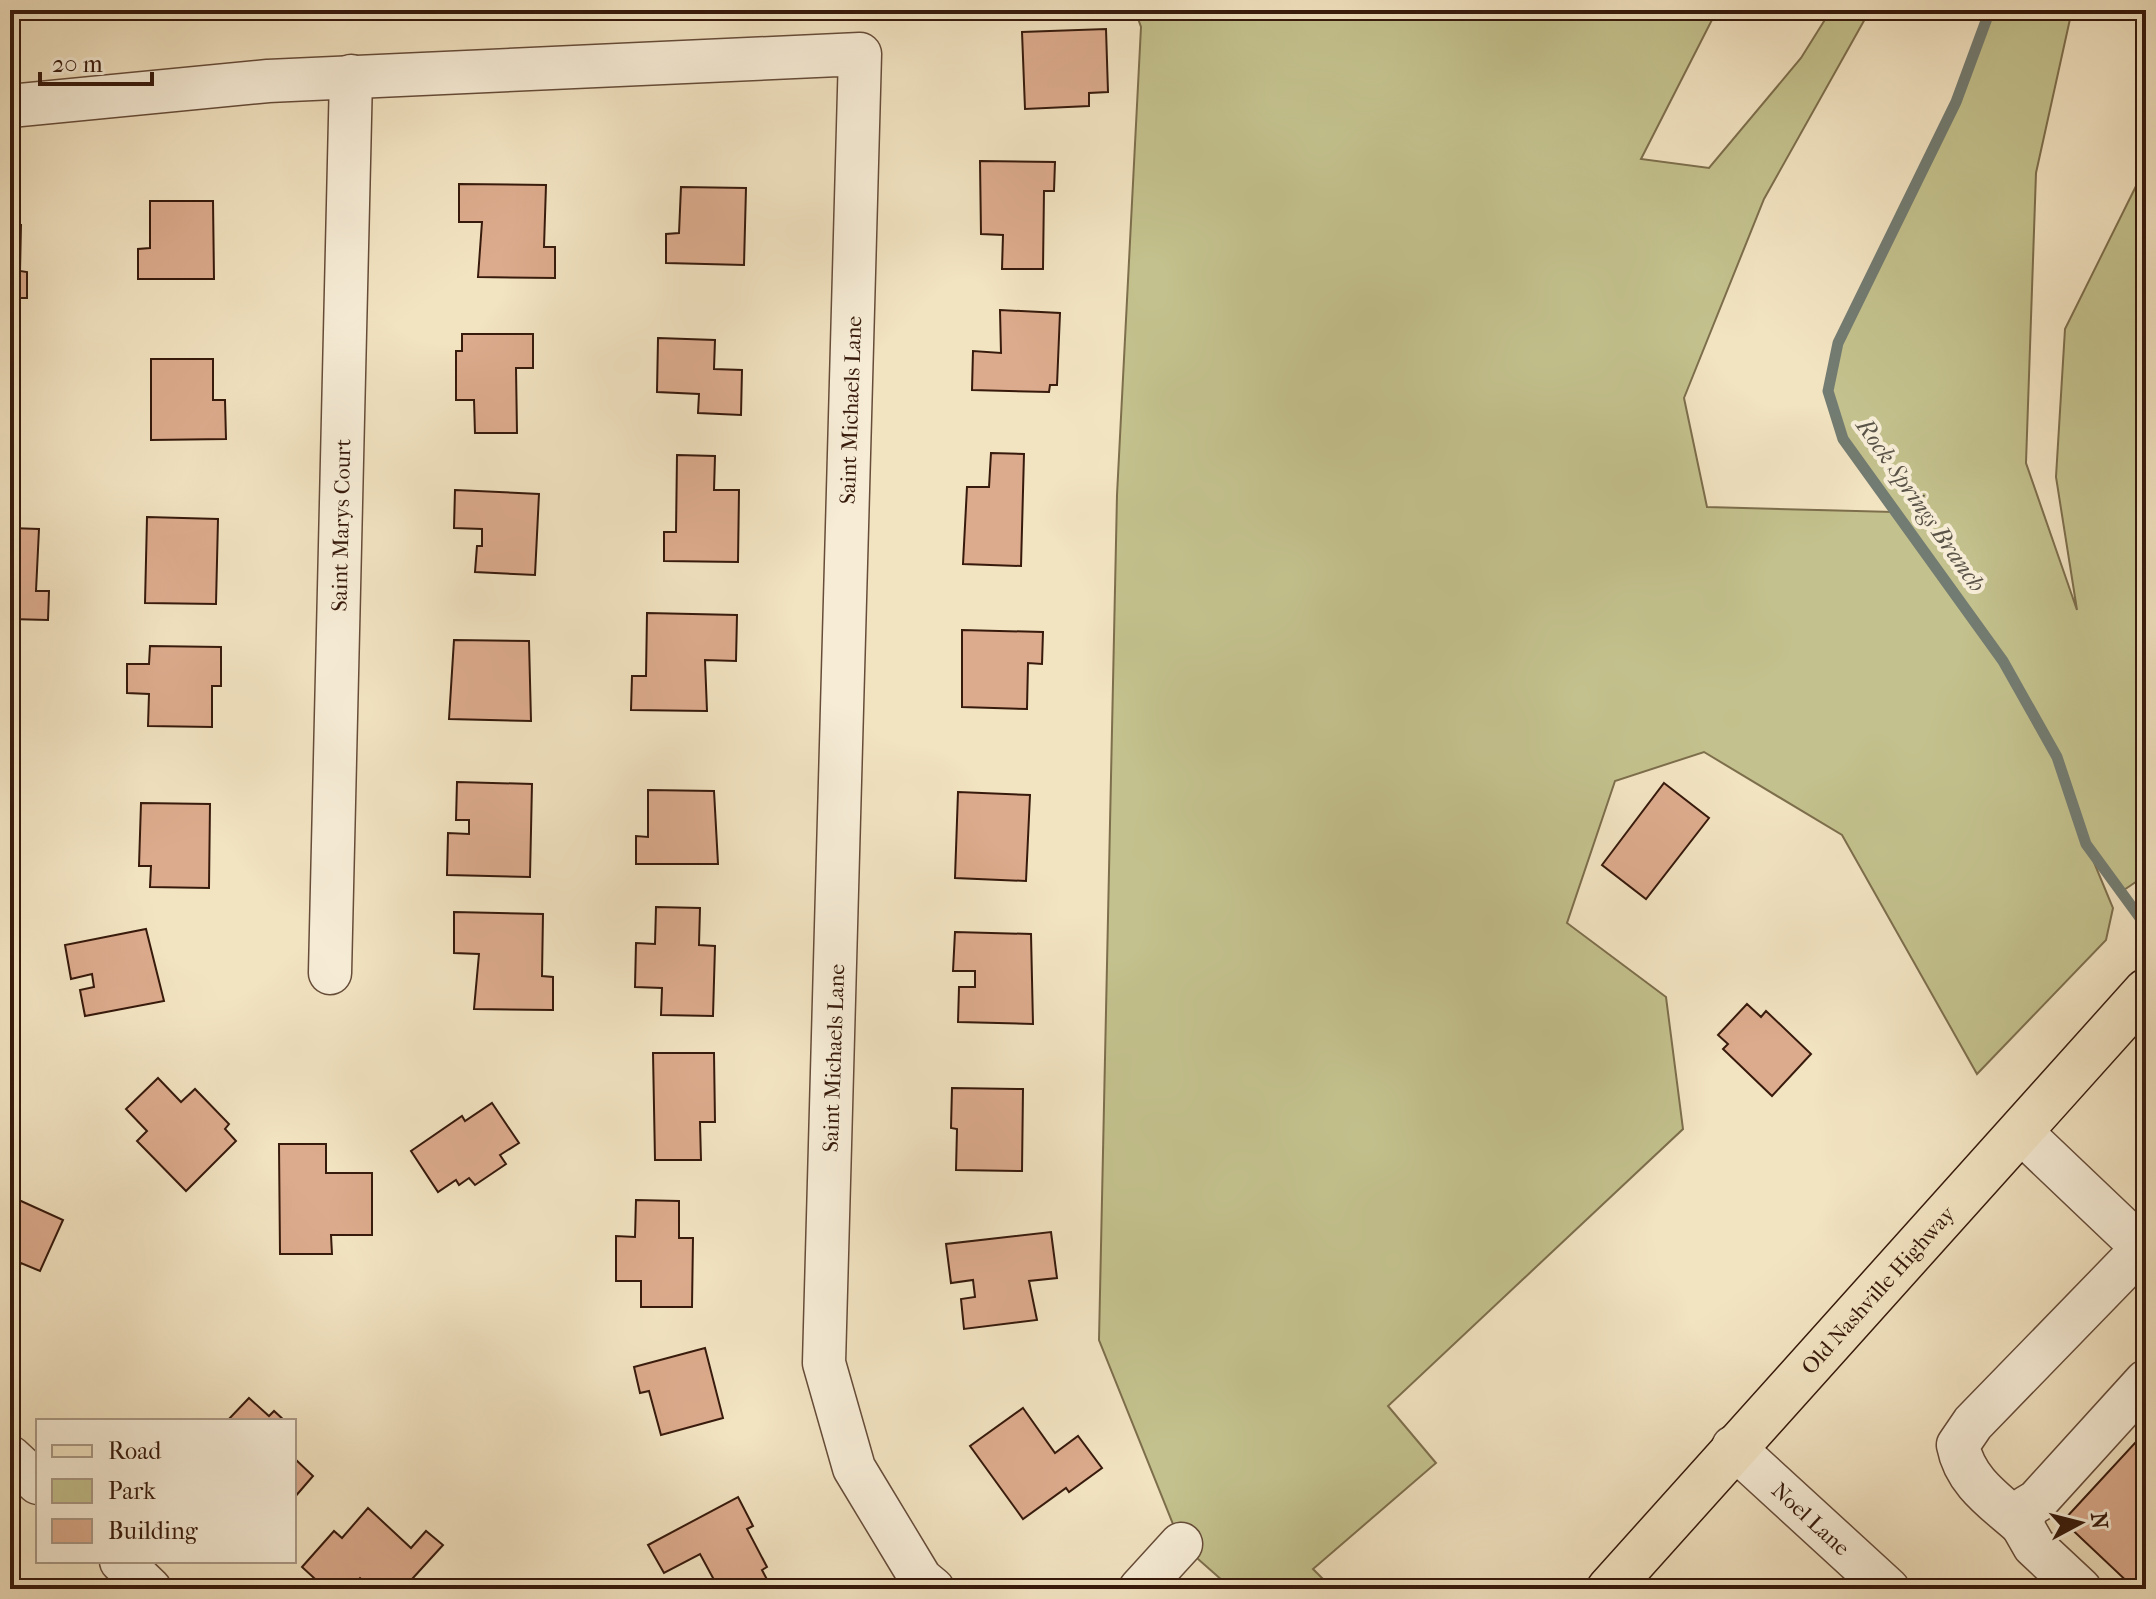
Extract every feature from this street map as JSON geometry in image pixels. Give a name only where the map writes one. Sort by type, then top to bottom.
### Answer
[{"type":"main road","name":"Old Nashville Highway","points":[[1609,1589],[1733,1447],[2146,991]]},
{"type":"street","name":"Saint Michaels Lane","points":[[10,106],[351,76],[860,54],[824,1363],[854,1468],[921,1579],[933,1589]]},
{"type":"street","name":"Saint Marys Court","points":[[330,973],[351,76]]},
{"type":"street","points":[[2021,1132],[2144,1250],[1973,1423],[1958,1445],[1962,1464],[1973,1481],[2022,1525],[2034,1546],[2080,1589]]},
{"type":"street","points":[[2022,1525],[2027,1507],[2037,1501],[2146,1381]]},
{"type":"street","name":"Noel Lane","points":[[1733,1447],[1888,1589]]},
{"type":"street","points":[[10,1457],[36,1481]]},
{"type":"street","points":[[1140,1589],[1181,1544]]},
{"type":"street","points":[[123,1563],[150,1589]]},
{"type":"green space","points":[[1135,10],[1717,10],[1641,159],[1709,168],[1801,58],[1831,10],[1870,10],[1764,199],[1684,398],[1707,507],[1893,512],[1843,439],[1828,391],[1838,343],[1956,102],[1990,10],[2072,10],[2036,173],[2026,463],[2077,610],[2056,477],[2065,329],[2146,166],[2146,875],[2121,892],[2088,848],[2113,908],[2106,940],[1977,1074],[1842,835],[1704,752],[1615,781],[1567,923],[1666,997],[1683,1129],[1388,1406],[1436,1463],[1313,1569],[1333,1589],[1232,1589],[1181,1544],[1099,1340],[1117,495],[1141,27]]},
{"type":"building","points":[[1106,29],[1108,92],[1089,93],[1089,106],[1025,109],[1022,32]]},
{"type":"building","points":[[980,161],[1055,162],[1054,191],[1044,191],[1043,269],[1002,269],[1003,235],[981,234]]},
{"type":"building","points":[[459,184],[546,185],[544,247],[555,247],[555,278],[478,277],[482,222],[459,222]]},
{"type":"building","points":[[681,187],[746,188],[744,265],[666,263],[666,234],[679,233]]},
{"type":"building","points":[[150,201],[213,201],[214,279],[138,279],[138,249],[150,248]]},
{"type":"building","points":[[10,225],[21,225],[20,271],[27,272],[27,298],[18,298],[18,319],[10,319]]},
{"type":"building","points":[[1000,310],[1060,313],[1057,385],[1050,385],[1049,392],[972,390],[973,351],[1001,353]]},
{"type":"building","points":[[462,334],[533,334],[533,368],[516,368],[517,433],[475,433],[474,400],[456,400],[456,351],[462,351]]},
{"type":"building","points":[[658,338],[715,340],[714,369],[742,370],[741,415],[698,413],[699,394],[657,392]]},
{"type":"building","points":[[151,359],[213,359],[213,400],[225,400],[226,439],[151,440]]},
{"type":"building","points":[[991,453],[1024,454],[1021,566],[963,564],[967,487],[989,487]]},
{"type":"building","points":[[677,455],[715,456],[714,490],[739,490],[738,562],[664,561],[664,532],[676,532]]},
{"type":"building","points":[[455,490],[539,494],[535,575],[475,572],[477,546],[482,546],[482,529],[454,528]]},
{"type":"building","points":[[147,517],[218,519],[216,604],[145,603]]},
{"type":"building","points":[[10,528],[39,529],[36,591],[49,591],[48,620],[10,619]]},
{"type":"building","points":[[647,613],[737,615],[736,661],[705,660],[707,711],[631,710],[632,676],[646,676]]},
{"type":"building","points":[[962,630],[1043,632],[1042,664],[1028,663],[1027,709],[962,707]]},
{"type":"building","points":[[454,640],[529,641],[531,721],[449,719]]},
{"type":"building","points":[[150,646],[221,647],[221,686],[212,686],[212,727],[148,726],[149,694],[127,693],[127,664],[149,664]]},
{"type":"building","points":[[457,782],[532,784],[530,877],[447,875],[448,833],[469,834],[469,820],[456,820]]},
{"type":"building","points":[[1664,783],[1709,818],[1646,899],[1602,865]]},
{"type":"building","points":[[648,790],[714,791],[718,864],[636,864],[636,836],[648,837]]},
{"type":"building","points":[[958,792],[1030,795],[1026,881],[955,878]]},
{"type":"building","points":[[141,803],[210,804],[209,888],[150,887],[151,866],[139,866]]},
{"type":"building","points":[[656,907],[700,908],[699,945],[715,946],[713,1016],[661,1015],[662,988],[635,987],[636,943],[655,944]]},
{"type":"building","points":[[454,912],[543,914],[542,976],[553,977],[553,1010],[474,1009],[479,954],[454,953]]},
{"type":"building","points":[[146,929],[164,1001],[85,1016],[80,990],[94,987],[92,974],[71,979],[65,945]]},
{"type":"building","points":[[955,932],[1031,934],[1033,1024],[958,1022],[959,987],[975,987],[975,971],[953,971]]},
{"type":"building","points":[[1747,1004],[1761,1017],[1766,1011],[1811,1054],[1772,1096],[1723,1049],[1728,1044],[1718,1035]]},
{"type":"building","points":[[653,1053],[714,1053],[715,1122],[700,1122],[701,1160],[655,1160]]},
{"type":"building","points":[[158,1078],[181,1102],[195,1089],[229,1124],[225,1129],[236,1141],[186,1191],[137,1141],[147,1131],[126,1109]]},
{"type":"building","points":[[952,1088],[1023,1089],[1022,1171],[956,1170],[957,1129],[951,1128]]},
{"type":"building","points":[[492,1103],[519,1143],[500,1155],[506,1164],[475,1185],[469,1178],[459,1185],[456,1180],[438,1192],[411,1151],[462,1116],[465,1121]]},
{"type":"building","points":[[279,1144],[326,1144],[326,1173],[372,1173],[372,1235],[331,1235],[332,1254],[280,1254]]},
{"type":"building","points":[[10,1196],[63,1220],[40,1271],[21,1263],[16,1275],[10,1273]]},
{"type":"building","points":[[636,1200],[679,1201],[679,1238],[693,1238],[692,1307],[641,1307],[641,1281],[616,1281],[616,1236],[635,1237]]},
{"type":"building","points":[[1051,1232],[1057,1278],[1029,1281],[1037,1320],[964,1329],[961,1299],[975,1297],[973,1280],[951,1283],[946,1244]]},
{"type":"building","points":[[705,1348],[723,1418],[661,1435],[649,1391],[640,1393],[634,1367]]},
{"type":"building","points":[[249,1398],[269,1416],[274,1411],[283,1419],[229,1419]]},
{"type":"building","points":[[1023,1408],[1055,1453],[1078,1436],[1102,1468],[1069,1492],[1066,1488],[1023,1519],[970,1446]]},
{"type":"building","points":[[2146,1431],[2146,1586],[2135,1589],[2063,1521]]},
{"type":"building","points":[[296,1460],[313,1476],[296,1496]]},
{"type":"building","points":[[738,1497],[753,1526],[747,1529],[767,1567],[762,1570],[772,1589],[719,1589],[700,1554],[664,1573],[648,1545]]},
{"type":"building","points":[[368,1508],[411,1548],[426,1531],[443,1545],[403,1589],[368,1589],[370,1586],[360,1578],[349,1589],[326,1589],[302,1567],[334,1531],[342,1538]]},
{"type":"waterway","name":"Rock Springs Branch","points":[[1990,10],[1956,102],[1838,343],[1828,391],[1843,439],[2003,661],[2057,757],[2086,844],[2146,926]]}]
